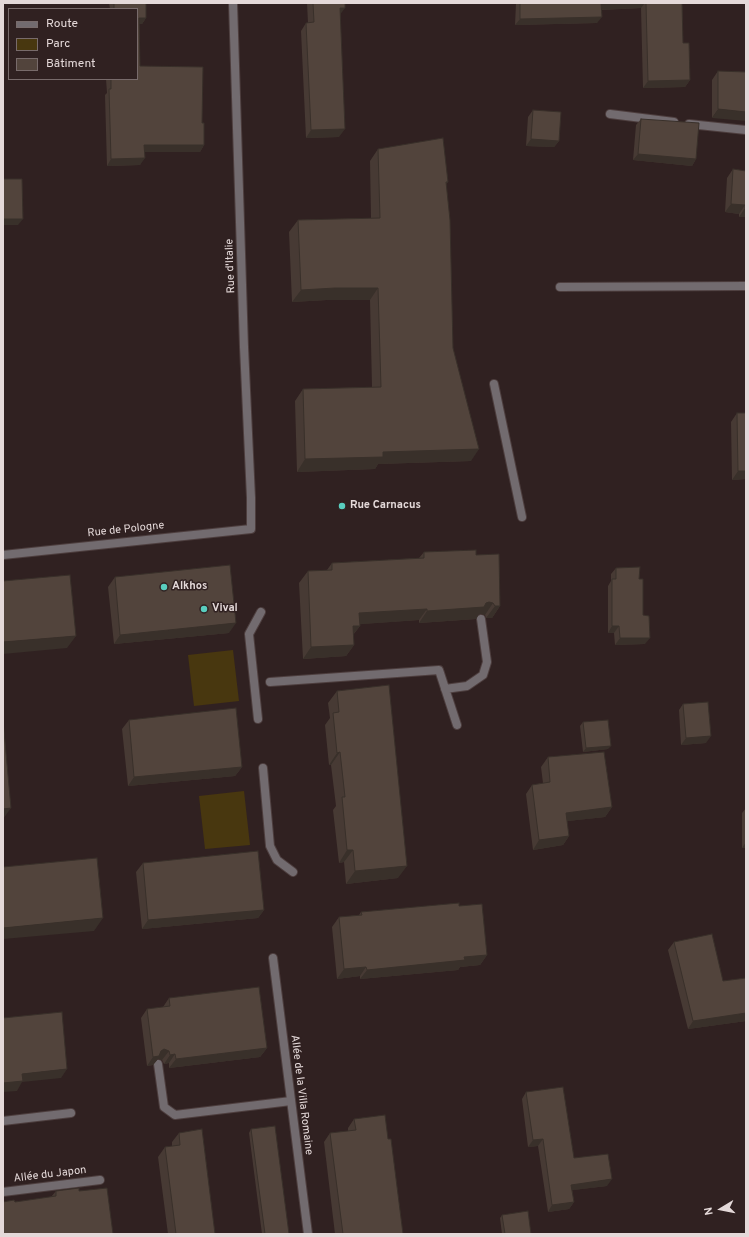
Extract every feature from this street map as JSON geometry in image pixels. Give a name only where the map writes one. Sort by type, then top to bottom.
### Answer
[{"type":"street","name":"Rue d'Italie","points":[[233,3],[251,529]]},
{"type":"street","points":[[610,114],[746,130]]},
{"type":"street","points":[[560,287],[746,286]]},
{"type":"street","points":[[494,384],[522,517]]},
{"type":"street","name":"Rue de Pologne","points":[[3,555],[251,529]]},
{"type":"street","points":[[258,719],[249,634],[261,612]]},
{"type":"street","points":[[445,689],[466,686],[483,675],[487,662],[481,619]]},
{"type":"street","points":[[270,682],[439,670],[457,724]]},
{"type":"street","points":[[263,768],[270,846],[277,860],[293,872]]},
{"type":"street","name":"Allée de la Villa Romaine","points":[[273,958],[308,1234]]},
{"type":"street","points":[[158,1064],[164,1107],[175,1115],[291,1101]]},
{"type":"street","points":[[3,1121],[71,1113]]},
{"type":"street","name":"Allée du Japon","points":[[3,1192],[100,1180]]},
{"type":"green space","points":[[233,650],[239,701],[194,706],[188,655]]},
{"type":"green space","points":[[244,791],[250,845],[205,849],[199,796]]},
{"type":"building","points":[[114,3],[146,3],[146,18],[139,18],[140,66],[203,67],[202,123],[204,123],[204,145],[144,145],[145,158],[111,159],[109,89],[111,89],[111,80],[138,80],[138,8],[114,8]]},
{"type":"building","points":[[313,3],[345,3],[345,8],[340,8],[345,129],[311,130],[306,23],[314,22]]},
{"type":"building","points":[[520,3],[601,3],[602,17],[520,19]]},
{"type":"building","points":[[646,3],[682,3],[683,43],[689,43],[690,80],[648,81]]},
{"type":"building","points":[[718,71],[746,72],[746,112],[718,109]]},
{"type":"building","points":[[533,110],[561,112],[559,141],[531,139]]},
{"type":"building","points":[[641,119],[699,123],[696,159],[638,154]]},
{"type":"building","points":[[443,138],[448,182],[446,182],[450,220],[453,348],[479,449],[383,452],[383,457],[305,459],[303,389],[381,387],[378,288],[301,290],[298,220],[380,218],[378,149]]},
{"type":"building","points":[[733,169],[746,171],[746,208],[745,205],[731,204]]},
{"type":"building","points":[[3,179],[22,179],[23,219],[3,219]]},
{"type":"building","points":[[737,413],[746,413],[746,471],[738,471]]},
{"type":"building","points":[[476,550],[476,555],[499,554],[500,606],[495,606],[493,603],[489,602],[486,603],[484,607],[427,611],[427,609],[359,613],[360,626],[353,626],[354,645],[311,647],[308,571],[332,570],[332,563],[424,558],[424,552]]},
{"type":"building","points":[[230,565],[236,623],[120,635],[115,577]]},
{"type":"building","points":[[640,567],[639,579],[643,579],[643,615],[649,616],[650,638],[620,638],[619,626],[612,626],[612,579],[616,579],[616,568]]},
{"type":"building","points":[[70,575],[76,636],[3,642],[3,581]]},
{"type":"building","points":[[389,685],[407,866],[355,871],[353,850],[347,850],[342,797],[345,797],[340,752],[337,753],[333,713],[339,712],[337,691]]},
{"type":"building","points":[[708,702],[711,736],[686,738],[683,704]]},
{"type":"building","points":[[236,708],[242,767],[134,777],[129,720]]},
{"type":"building","points":[[3,720],[11,808],[3,809]]},
{"type":"building","points":[[608,720],[611,746],[586,748],[583,722]]},
{"type":"building","points":[[604,752],[612,807],[566,813],[569,836],[539,840],[532,785],[550,782],[548,757]]},
{"type":"building","points":[[258,851],[264,910],[148,920],[143,863]]},
{"type":"building","points":[[97,858],[103,918],[3,928],[3,867]]},
{"type":"building","points":[[459,903],[459,906],[482,904],[487,955],[464,957],[465,960],[367,970],[366,967],[344,969],[339,917],[362,915],[361,912]]},
{"type":"building","points":[[712,934],[723,981],[746,978],[746,1013],[693,1021],[674,942]]},
{"type":"building","points":[[259,987],[267,1048],[176,1059],[175,1054],[170,1055],[169,1051],[164,1049],[161,1051],[159,1056],[153,1057],[147,1009],[170,1006],[169,998]]},
{"type":"building","points":[[62,1012],[67,1069],[22,1074],[23,1081],[3,1083],[3,1018]]},
{"type":"building","points":[[563,1087],[574,1158],[608,1154],[612,1179],[571,1185],[574,1202],[552,1205],[543,1139],[533,1140],[526,1092]]},
{"type":"building","points":[[385,1115],[388,1139],[391,1139],[403,1234],[343,1234],[330,1133],[356,1130],[354,1119]]},
{"type":"building","points":[[275,1126],[289,1234],[265,1234],[251,1129]]},
{"type":"building","points":[[202,1129],[215,1234],[176,1234],[165,1147],[180,1145],[179,1133]]},
{"type":"building","points":[[79,1188],[79,1191],[107,1188],[113,1234],[3,1234],[3,1202],[14,1200],[15,1202],[56,1196],[56,1191]]},
{"type":"building","points":[[528,1211],[531,1234],[505,1234],[502,1215]]},
{"type":"place","name":"Rue Carnacus","points":[[342,506]]},
{"type":"place","name":"Alkhos","points":[[164,587]]},
{"type":"place","name":"Vival","points":[[204,609]]}]
